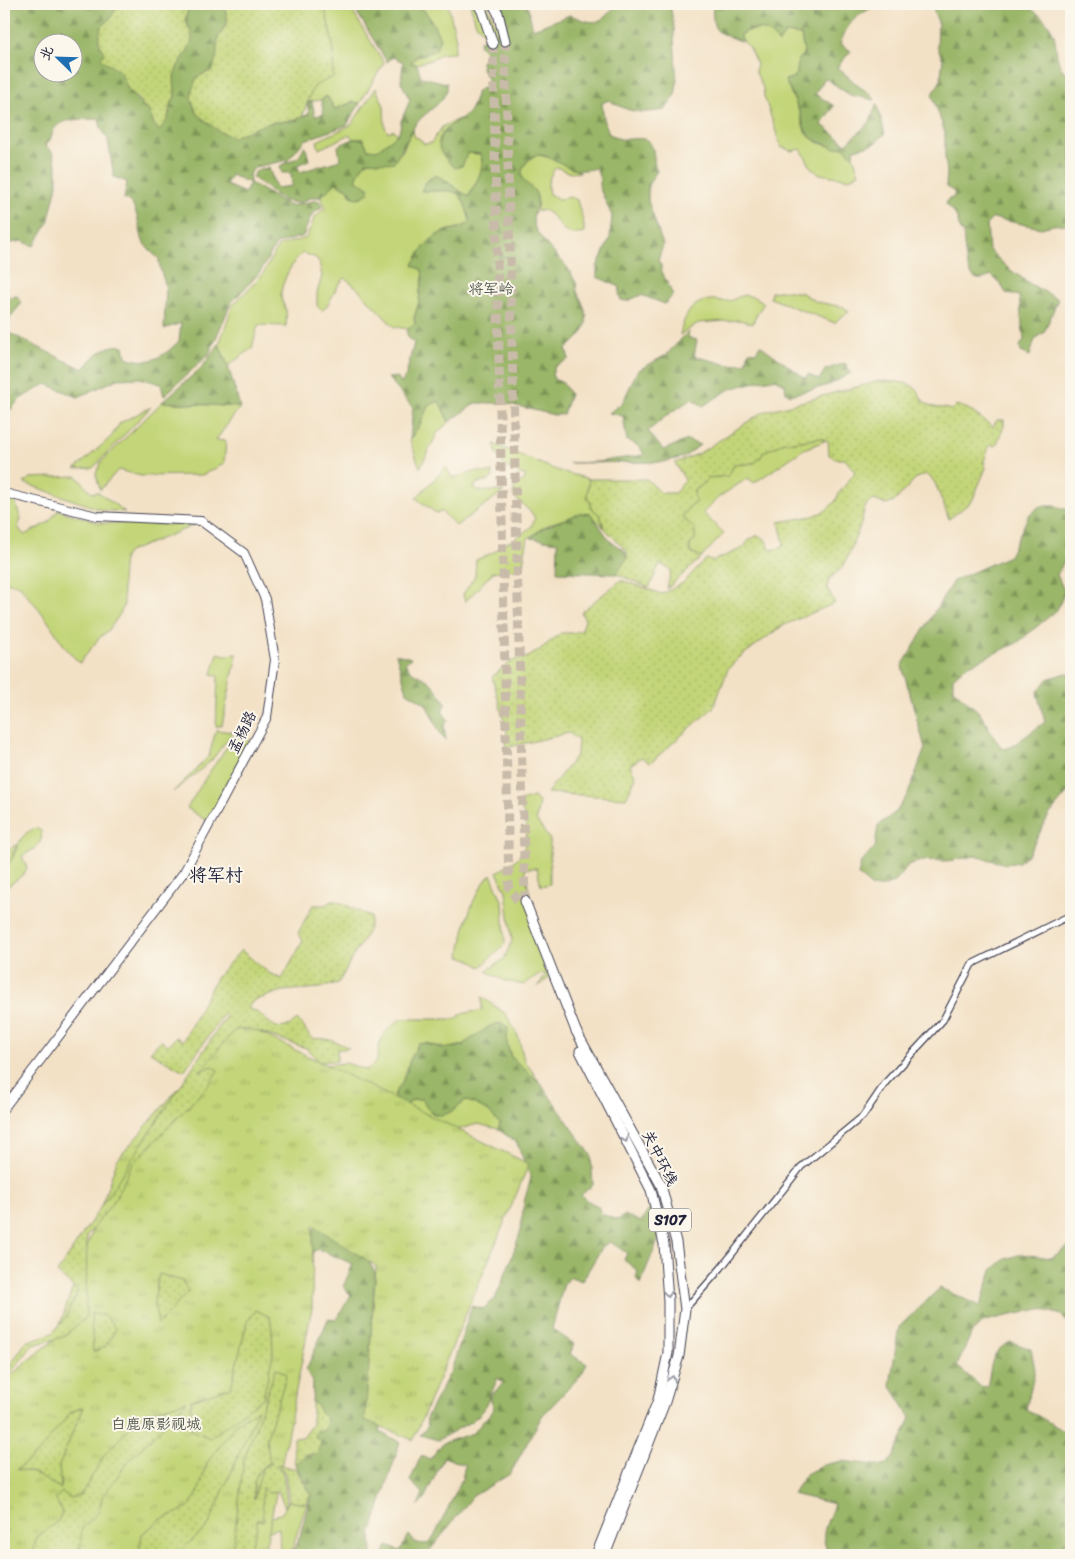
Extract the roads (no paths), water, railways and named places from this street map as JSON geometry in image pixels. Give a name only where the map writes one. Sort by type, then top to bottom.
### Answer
[{"type":"highway","points":[[478,4],[492,44]]},
{"type":"highway","points":[[493,4],[498,13],[505,41]]},
{"type":"highway","name":"关中环线","points":[[596,1555],[658,1400],[668,1353],[668,1300],[664,1244],[651,1190],[571,1033],[522,902],[576,1030],[661,1185],[676,1242],[685,1309],[679,1356],[665,1402],[605,1555]]},
{"type":"main road","name":"孟杨路","points":[[4,493],[97,516],[201,521],[244,553],[265,599],[275,660],[267,717],[184,872],[4,1108]]},
{"type":"street","points":[[685,1309],[721,1268],[801,1167],[863,1116],[886,1082],[943,1020],[972,964],[1071,915]]},
{"type":"tunnel","points":[[505,41],[525,901]]},
{"type":"tunnel","points":[[493,44],[509,888],[520,903]]},
{"type":"district","name":"将军村","points":[[216,875]]},
{"type":"park label","name":"将军岭","points":[[491,289]]},
{"type":"park label","name":"白鹿原影视城","points":[[156,1424]]}]
